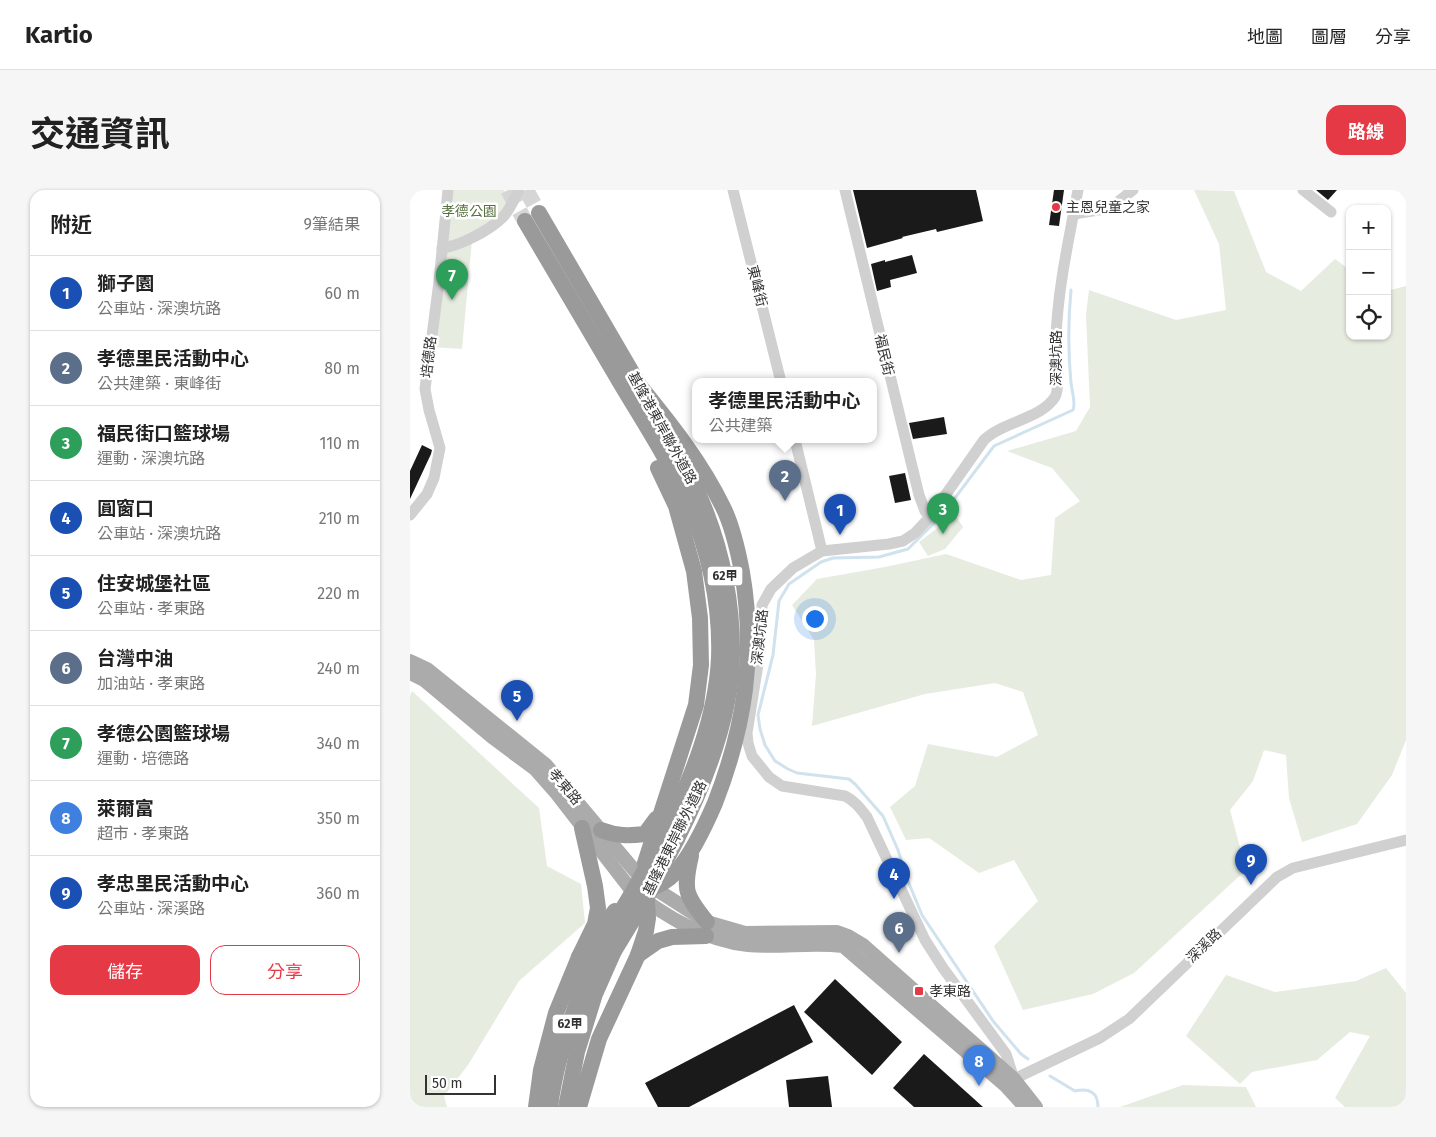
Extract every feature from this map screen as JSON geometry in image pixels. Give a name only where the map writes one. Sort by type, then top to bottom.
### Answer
[{"type":"highway","name":"基隆港東岸聯外道路","points":[[532,217],[633,391],[674,444],[708,517],[726,581],[732,654],[731,674],[723,720],[672,835],[648,895],[608,948],[582,987],[566,1035],[550,1107]]},
{"type":"highway","points":[[601,830],[628,837],[645,834],[652,827],[666,797],[696,705],[701,665],[700,618],[694,572],[676,506],[633,391]]},
{"type":"highway","points":[[633,391],[676,430],[724,508],[738,551],[746,598],[749,639],[739,728],[729,767],[707,823],[691,856],[685,882],[691,902],[706,929],[658,941],[638,954]]},
{"type":"highway","points":[[579,1107],[599,1040],[638,954],[648,918],[643,890],[666,797]]},
{"type":"highway","points":[[579,957],[623,899],[675,873],[707,823]]},
{"type":"highway","points":[[536,1107],[541,1070],[556,1013],[595,924],[598,908],[582,828]]},
{"type":"highway","name":"基隆港東岸聯外道路","points":[[566,1107],[577,1052],[608,948]]},
{"type":"main road","name":"孝東路","points":[[410,661],[427,668],[546,765],[601,830],[643,890]]},
{"type":"main road","name":"孝東路","points":[[410,673],[424,680],[492,738],[535,769],[557,794],[582,828],[678,923],[706,929],[748,945],[829,944],[843,946],[1010,1083]]},
{"type":"main road","name":"深澳坑路","points":[[1010,1083],[1025,1107]]},
{"type":"main road","name":"深澳坑路","points":[[1010,1083],[1036,1107]]},
{"type":"street","name":"培德路","points":[[410,515],[427,494],[434,478],[440,448],[425,389],[448,190]]},
{"type":"street","points":[[442,248],[450,247],[491,227],[504,216],[520,190]]},
{"type":"street","name":"東峰街","points":[[733,190],[779,378]]},
{"type":"street","name":"福民街","points":[[845,190],[919,496],[925,511],[930,517]]},
{"type":"street","name":"深澳坑路","points":[[1010,1083],[1006,1054],[925,940],[866,817],[858,805],[845,796],[782,786],[769,778],[752,756],[747,733],[760,652],[762,605],[779,580],[793,568],[822,551],[890,544],[904,541],[915,534],[930,517],[984,440],[995,431],[1035,413],[1055,397],[1058,388],[1057,306],[1078,190]]},
{"type":"street","points":[[1074,214],[1110,208],[1132,190]]},
{"type":"street","points":[[1303,190],[1331,212]]},
{"type":"street","points":[[796,443],[822,551]]},
{"type":"street","name":"深溪路","points":[[1010,1083],[1100,1038],[1129,1018],[1277,877],[1294,868],[1406,840]]},
{"type":"green space","name":"孝德公園","points":[[450,190],[504,190],[509,199],[501,215],[489,225],[445,244]]},
{"type":"green space","points":[[1194,190],[1234,191],[1266,272],[1301,291],[1335,259],[1346,267],[1346,340],[1391,340],[1391,290],[1406,286],[1406,740],[1392,775],[1357,824],[1302,842],[1289,798],[1286,755],[1264,750],[1253,781],[1230,810],[1246,870],[1134,973],[1093,994],[1023,1010],[994,946],[1038,901],[1014,860],[979,873],[929,838],[906,840],[890,807],[915,786],[928,744],[997,757],[1038,735],[1023,692],[995,683],[925,694],[812,726],[816,674],[814,640],[792,605],[817,579],[946,554],[1021,580],[1051,575],[1055,518],[1080,501],[1052,468],[1007,451],[1076,431],[1090,407],[1086,315],[1089,290],[1176,320],[1226,310],[1219,244]]},
{"type":"green space","points":[[472,240],[462,349],[432,347],[445,253]]},
{"type":"green space","points":[[955,515],[963,527],[945,549],[928,556],[919,542]]},
{"type":"green space","points":[[412,691],[539,808],[547,866],[581,884],[585,923],[519,981],[468,1065],[444,1096],[447,1107],[410,1107],[410,696]]},
{"type":"green space","points":[[1386,968],[1406,993],[1406,1107],[1345,1107],[1335,1098],[1370,1036],[1350,1032],[1317,1060],[1252,1072],[1240,1084],[1186,1036],[1226,975],[1275,992],[1356,981]]},
{"type":"green space","points":[[1183,1085],[1246,1087],[1256,1107],[1120,1107]]},
{"type":"building","points":[[853,190],[976,190],[983,221],[937,232],[936,229],[867,248]]},
{"type":"building","name":"主恩兒童之家","points":[[1054,190],[1064,190],[1059,226],[1049,225]]},
{"type":"building","points":[[1316,190],[1337,190],[1328,200]]},
{"type":"building","points":[[912,255],[917,273],[890,280],[891,287],[877,291],[871,264]]},
{"type":"building","points":[[944,417],[947,434],[913,439],[909,423]]},
{"type":"building","points":[[422,445],[432,450],[410,499],[410,471]]},
{"type":"building","points":[[905,473],[911,500],[895,503],[889,476]]},
{"type":"building","points":[[835,979],[902,1042],[872,1075],[804,1012]]},
{"type":"building","points":[[794,1005],[813,1042],[689,1107],[658,1107],[645,1083]]},
{"type":"building","points":[[924,1054],[983,1107],[914,1107],[893,1088]]},
{"type":"building","points":[[828,1076],[832,1107],[789,1107],[786,1080]]},
{"type":"waterway","points":[[1028,1059],[1021,1054],[993,1021],[922,915],[883,816],[849,779],[797,773],[775,761],[765,745],[758,715],[773,655],[779,601],[789,584],[821,562],[833,558],[879,557],[908,549],[943,514],[994,446],[1073,410],[1074,400],[1069,348],[1071,290]]},
{"type":"waterway","points":[[1050,1076],[1075,1091],[1084,1090],[1092,1092],[1098,1102],[1098,1107]]},
{"type":"tunnel","points":[[508,190],[525,221]]},
{"type":"tunnel","points":[[526,190],[539,213]]},
{"type":"place","name":"主恩兒童之家","points":[[1056,207]]},
{"type":"place","name":"孝德公園籃球場","points":[[452,300]]},
{"type":"place","name":"孝德里民活動中心","points":[[785,501]]},
{"type":"place","name":"福民街口籃球場","points":[[943,534]]},
{"type":"place","name":"獅子園","points":[[840,535]]},
{"type":"place","name":"住安城堡社區","points":[[517,721]]},
{"type":"place","name":"孝忠里民活動中心","points":[[1251,885]]},
{"type":"place","name":"圓窗口","points":[[894,899]]},
{"type":"place","name":"台灣中油","points":[[899,953]]},
{"type":"place","name":"孝東路","points":[[919,991]]},
{"type":"place","name":"萊爾富","points":[[979,1086]]}]
